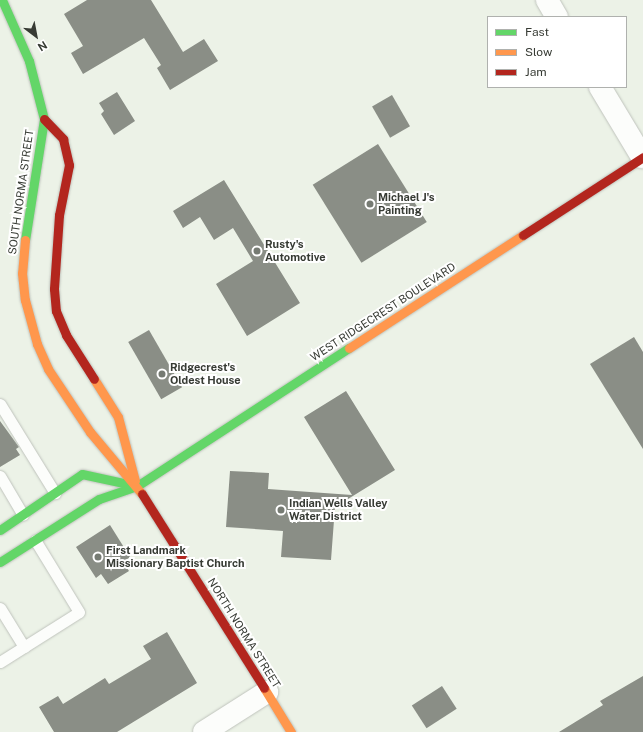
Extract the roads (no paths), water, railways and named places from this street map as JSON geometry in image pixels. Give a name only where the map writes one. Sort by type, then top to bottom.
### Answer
[{"type":"main road","name":"SOUTH NORMA STREET","points":[[2,0],[29,61],[44,118],[28,213],[22,273],[25,300],[36,344],[48,369],[90,432],[137,486]]},
{"type":"main road","name":"SOUTH NORMA STREET","points":[[44,118],[62,139],[69,165],[59,215],[54,289],[56,310],[66,335],[118,417],[137,486]]},
{"type":"main road","name":"WEST RIDGECREST BOULEVARD","points":[[0,562],[99,499],[137,486],[643,157]]},
{"type":"main road","points":[[0,530],[82,474],[137,486]]},
{"type":"main road","name":"NORTH NORMA STREET","points":[[137,486],[291,732]]},
{"type":"street","points":[[547,0],[556,16]]},
{"type":"street","points":[[601,88],[643,157]]},
{"type":"street","points":[[204,732],[267,692]]},
{"type":"lane","points":[[0,404],[52,495]]},
{"type":"lane","points":[[0,414],[52,495]]},
{"type":"lane","points":[[0,476],[23,515]]},
{"type":"lane","points":[[0,662],[79,612],[35,540]]},
{"type":"lane","points":[[0,608],[24,647]]},
{"type":"place","name":"Michael J's Painting","points":[[370,204]]},
{"type":"place","name":"Rusty's Automotive","points":[[257,251]]},
{"type":"place","name":"Ridgecrest's Oldest House","points":[[162,374]]},
{"type":"place","name":"Indian Wells Valley Water District","points":[[281,510]]},
{"type":"place","name":"First Landmark Missionary Baptist Church","points":[[98,557]]}]
